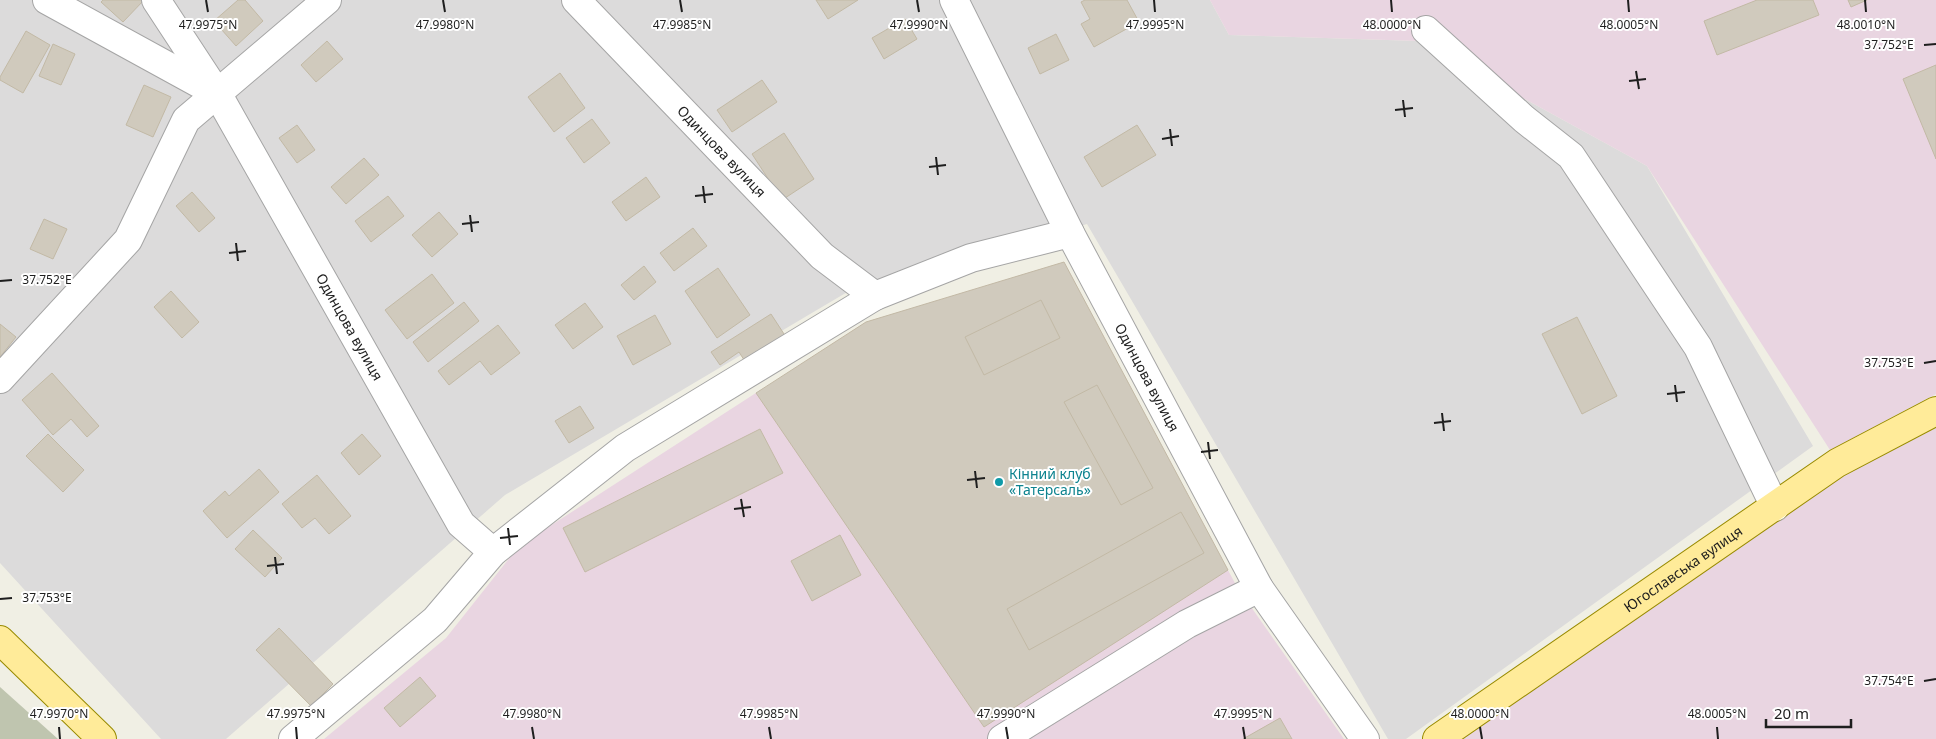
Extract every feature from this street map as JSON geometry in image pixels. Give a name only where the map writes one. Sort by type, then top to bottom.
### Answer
[{"type":"main road","name":"Югославська вулиця","points":[[1437,739],[1838,463],[1936,411]]},
{"type":"main road","points":[[0,640],[102,739]]},
{"type":"street","name":"Одинцова вулиця","points":[[156,0],[217,93],[461,524],[492,552]]},
{"type":"street","points":[[0,380],[128,240],[186,120],[327,0]]},
{"type":"street","name":"Одинцова вулиця","points":[[576,0],[822,256],[875,296]]},
{"type":"street","name":"Одинцова вулиця","points":[[954,0],[1070,233],[1259,588],[1365,739]]},
{"type":"street","points":[[51,2],[217,93]]},
{"type":"street","points":[[1426,30],[1524,119],[1572,156],[1698,346],[1775,507]]},
{"type":"street","points":[[293,739],[436,620],[492,552],[625,448],[875,296],[971,258],[1070,233]]},
{"type":"street","points":[[1002,739],[1187,624],[1259,588]]},
{"type":"shaded area","points":[[0,0],[1210,0],[1229,35],[1419,41],[1647,166],[1813,446],[1406,739],[1388,739],[1087,224],[849,291],[505,495],[226,739],[161,739],[0,563]]},
{"type":"shaded area","points":[[1210,0],[1936,0],[1936,394],[1830,450],[1647,166],[1419,41],[1229,35]]},
{"type":"shaded area","points":[[1064,262],[1237,587],[1344,739],[324,739],[446,638],[519,546],[866,322]]},
{"type":"shaded area","points":[[1936,428],[1936,739],[1463,739],[1845,475]]},
{"type":"shaded area","points":[[0,687],[58,739],[0,739]]},
{"type":"building","points":[[103,0],[144,0],[123,22],[101,2]]},
{"type":"building","points":[[238,0],[245,0],[263,21],[236,46],[214,21]]},
{"type":"building","points":[[816,0],[858,0],[828,19]]},
{"type":"building","points":[[1085,0],[1127,0],[1139,22],[1094,47],[1081,24],[1090,19],[1081,2]]},
{"type":"building","points":[[1757,0],[1813,0],[1819,15],[1717,55],[1704,21]]},
{"type":"building","points":[[1848,0],[1867,0],[1851,7]]},
{"type":"building","points":[[905,19],[917,39],[884,59],[872,38]]},
{"type":"building","points":[[26,31],[50,45],[23,93],[0,80],[0,77]]},
{"type":"building","points":[[1056,34],[1069,60],[1040,74],[1028,48]]},
{"type":"building","points":[[327,41],[343,59],[316,82],[301,65]]},
{"type":"building","points":[[53,44],[75,54],[61,85],[39,76]]},
{"type":"building","points":[[1936,65],[1936,159],[1903,79]]},
{"type":"building","points":[[560,73],[585,108],[554,132],[528,97]]},
{"type":"building","points":[[762,80],[777,102],[732,132],[717,110]]},
{"type":"building","points":[[144,85],[171,97],[153,137],[126,125]]},
{"type":"building","points":[[592,119],[610,143],[584,163],[566,138]]},
{"type":"building","points":[[297,125],[315,150],[297,163],[279,138]]},
{"type":"building","points":[[1137,125],[1156,155],[1102,187],[1084,157]]},
{"type":"building","points":[[784,133],[814,179],[782,200],[752,154]]},
{"type":"building","points":[[364,158],[379,175],[346,204],[331,187]]},
{"type":"building","points":[[646,177],[660,197],[626,221],[612,202]]},
{"type":"building","points":[[192,192],[215,218],[199,232],[176,206]]},
{"type":"building","points":[[388,196],[404,216],[371,242],[355,221]]},
{"type":"building","points":[[439,212],[458,234],[432,257],[412,235]]},
{"type":"building","points":[[44,219],[67,229],[53,259],[30,249]]},
{"type":"building","points":[[693,228],[707,246],[674,271],[660,253]]},
{"type":"building","name":"Кінний клуб «Татерсаль»","points":[[1064,262],[1228,570],[984,727],[756,393],[866,322]]},
{"type":"building","points":[[644,266],[656,282],[634,300],[621,285]]},
{"type":"building","points":[[718,268],[750,315],[717,338],[685,291]]},
{"type":"building","points":[[432,274],[454,303],[407,339],[385,310]]},
{"type":"building","points":[[171,291],[199,322],[182,338],[154,307]]},
{"type":"building","points":[[1041,300],[1060,338],[984,375],[965,337]]},
{"type":"building","points":[[464,302],[479,321],[428,362],[413,342]]},
{"type":"building","points":[[585,303],[603,327],[573,349],[555,325]]},
{"type":"building","points":[[771,314],[786,337],[746,363],[739,352],[720,365],[711,352]]},
{"type":"building","points":[[655,315],[671,344],[633,365],[617,336]]},
{"type":"building","points":[[1577,317],[1617,396],[1582,414],[1542,334]]},
{"type":"building","points":[[0,324],[16,337],[0,357]]},
{"type":"building","points":[[498,325],[520,353],[491,375],[480,361],[449,385],[438,371]]},
{"type":"building","points":[[52,373],[99,426],[87,437],[71,419],[53,435],[22,400]]},
{"type":"building","points":[[1097,385],[1153,488],[1121,505],[1064,402]]},
{"type":"building","points":[[580,406],[594,428],[569,443],[555,421]]},
{"type":"building","points":[[760,429],[783,473],[585,572],[563,528]]},
{"type":"building","points":[[48,434],[84,470],[63,492],[26,456]]},
{"type":"building","points":[[362,434],[381,456],[359,475],[341,453]]},
{"type":"building","points":[[259,469],[279,492],[227,538],[203,511],[225,491],[229,496]]},
{"type":"building","points":[[317,475],[351,516],[329,534],[315,518],[302,528],[282,504]]},
{"type":"building","points":[[1181,512],[1204,553],[1029,650],[1007,609]]},
{"type":"building","points":[[253,530],[282,558],[265,577],[235,549]]},
{"type":"building","points":[[840,535],[861,575],[812,601],[791,561]]},
{"type":"building","points":[[279,628],[333,684],[311,706],[256,650]]},
{"type":"building","points":[[420,677],[436,696],[400,727],[384,708]]},
{"type":"building","points":[[1280,718],[1292,739],[1243,739]]},
{"type":"place","name":"Кінний клуб «Татерсаль»","points":[[999,482]]}]
